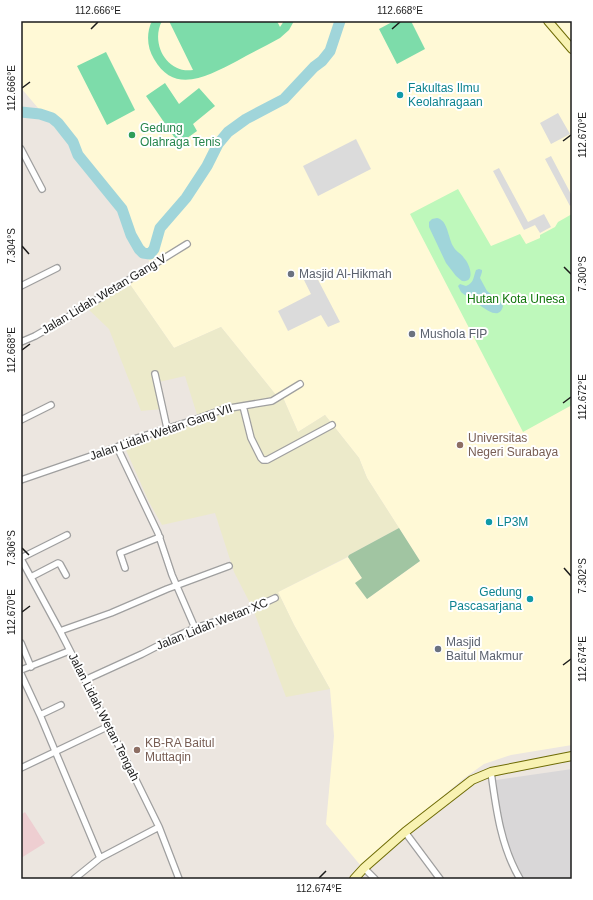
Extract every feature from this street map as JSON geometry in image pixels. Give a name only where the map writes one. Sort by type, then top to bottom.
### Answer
[{"type":"main road","points":[[548,21],[572,49]]},
{"type":"main road","points":[[354,879],[364,868],[405,832],[472,780],[491,772],[572,756]]},
{"type":"street","points":[[21,149],[23,156],[42,189]]},
{"type":"street","name":"Jalan Lidah Wetan Gang V","points":[[22,340],[35,336],[85,307],[186,244]]},
{"type":"street","points":[[21,286],[57,268]]},
{"type":"street","points":[[155,374],[167,428]]},
{"type":"street","name":"Jalan Lidah Wetan Gang VII","points":[[21,480],[117,447],[137,438],[224,409],[272,401],[300,384]]},
{"type":"street","points":[[21,420],[51,405]]},
{"type":"street","points":[[243,406],[251,438],[263,460],[267,460],[332,425]]},
{"type":"street","points":[[117,447],[160,536],[177,586],[195,628]]},
{"type":"street","points":[[21,559],[67,535]]},
{"type":"street","points":[[125,568],[120,553],[160,536]]},
{"type":"street","name":"Jalan Lidah Wetan Tengah","points":[[21,559],[24,571],[31,577],[60,631],[159,827],[179,879]]},
{"type":"street","points":[[31,577],[58,563],[66,575]]},
{"type":"street","points":[[60,631],[111,613],[228,566]]},
{"type":"street","name":"Jalan Lidah Wetan XC","points":[[85,680],[195,628],[245,612],[275,598]]},
{"type":"street","points":[[21,643],[31,667]]},
{"type":"street","points":[[21,670],[69,651]]},
{"type":"street","points":[[21,674],[56,752],[100,858]]},
{"type":"street","points":[[40,715],[61,705]]},
{"type":"street","points":[[21,768],[109,726]]},
{"type":"street","points":[[491,772],[497,815],[509,858],[520,879]]},
{"type":"street","points":[[74,879],[100,858],[159,827]]},
{"type":"street","points":[[405,832],[440,879]]},
{"type":"street","points":[[364,868],[375,879]]},
{"type":"shaded area","name":"Universitas Negeri Surabaya","points":[[21,21],[572,21],[572,745],[511,755],[484,764],[463,779],[361,866],[326,824],[334,736],[330,689],[294,625],[278,592],[348,557],[362,578],[367,599],[420,561],[367,478],[359,458],[325,415],[298,432],[281,393],[276,395],[221,327],[174,348],[129,283],[152,267],[124,209],[21,88]]},
{"type":"shaded area","points":[[558,113],[570,134],[551,144],[540,123]]},
{"type":"shaded area","points":[[356,139],[371,169],[318,196],[303,166]]},
{"type":"shaded area","points":[[551,156],[572,196],[572,204],[570,206],[545,159]]},
{"type":"shaded area","points":[[499,168],[528,222],[544,214],[551,227],[540,233],[535,225],[524,230],[493,171]]},
{"type":"shaded area","points":[[315,274],[340,322],[328,327],[321,315],[288,331],[278,311],[311,294],[304,280]]},
{"type":"shaded area","points":[[129,283],[174,348],[221,327],[276,395],[281,393],[298,432],[325,415],[359,458],[367,478],[399,528],[347,557],[278,592],[294,625],[330,689],[286,697],[253,609],[234,572],[215,513],[162,525],[149,502],[126,450],[198,418],[185,376],[159,382],[162,409],[141,411],[109,329],[87,308]]},
{"type":"shaded area","points":[[572,769],[572,879],[524,879],[512,863],[499,813],[496,780]]},
{"type":"shaded area","points":[[25,812],[45,843],[21,858],[21,815]]},
{"type":"green space","points":[[152,21],[162,21],[158,38],[163,55],[176,67],[184,70],[193,70],[169,21],[277,21],[280,27],[284,21],[294,21],[289,30],[280,38],[237,61],[204,76],[182,80],[172,77],[162,70],[154,59],[148,40]]},
{"type":"green space","points":[[394,21],[411,21],[425,49],[397,64],[379,29]]},
{"type":"green space","points":[[106,52],[135,110],[107,125],[77,66]]},
{"type":"green space","points":[[165,83],[179,104],[199,88],[215,106],[193,124],[197,131],[179,144],[146,96]]},
{"type":"green space","name":"Hutan Kota Unesa","points":[[458,189],[491,246],[520,234],[526,244],[540,238],[540,235],[555,227],[558,222],[572,214],[572,405],[523,432],[410,214]]},
{"type":"green space","points":[[399,528],[420,561],[367,599],[355,583],[362,578],[348,557],[349,555]]},
{"type":"water","points":[[432,219],[441,219],[446,226],[451,243],[463,256],[470,268],[470,276],[466,281],[462,281],[456,276],[446,263],[429,227],[429,222]]},
{"type":"water","points":[[476,270],[482,270],[480,278],[487,291],[499,300],[503,306],[501,311],[497,313],[492,313],[461,292],[458,286],[460,284],[466,286],[471,283]]},
{"type":"waterway","points":[[21,112],[40,114],[52,118],[58,123],[73,142],[78,155],[122,209],[131,235],[139,249],[143,253],[150,254],[154,249],[160,228],[186,198],[207,166],[218,144],[228,132],[246,119],[284,99],[314,67],[322,61],[330,51],[340,21]]},
{"type":"place","name":"Fakultas Ilmu Keolahragaan","points":[[400,95]]},
{"type":"place","name":"Gedung Olahraga Tenis","points":[[132,135]]},
{"type":"place","name":"Masjid Al-Hikmah","points":[[291,274]]},
{"type":"place","name":"Mushola FIP","points":[[412,334]]},
{"type":"place","name":"Universitas Negeri Surabaya","points":[[460,445]]},
{"type":"place","name":"LP3M","points":[[489,522]]},
{"type":"place","name":"Gedung Pascasarjana","points":[[530,599]]},
{"type":"place","name":"Masjid Baitul Makmur","points":[[438,649]]},
{"type":"place","name":"KB-RA Baitul Muttaqin","points":[[137,750]]}]
